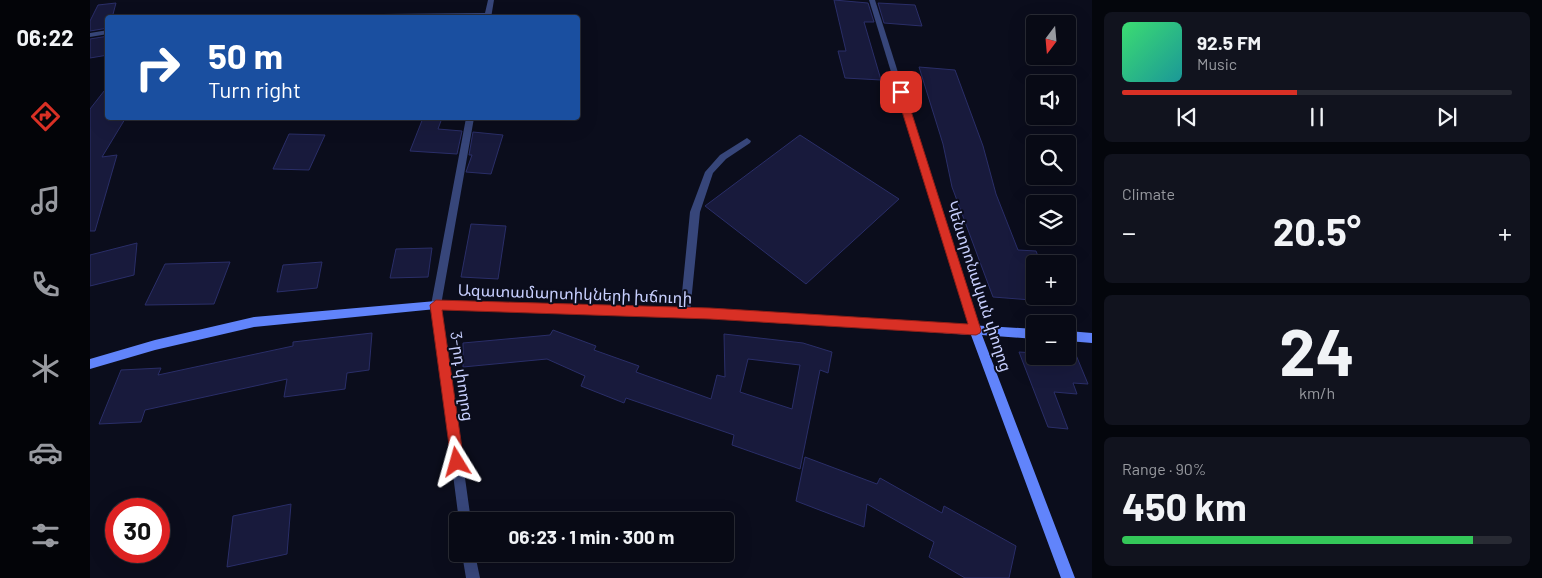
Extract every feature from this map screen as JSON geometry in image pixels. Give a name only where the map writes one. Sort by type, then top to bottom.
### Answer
[{"type":"main road","name":"Ազատամարտիկների խճուղի","points":[[90,364],[155,345],[254,322],[436,305],[685,313],[1026,333]]},
{"type":"main road","name":"Կենտրոնական փողոց","points":[[976,330],[1068,578]]},
{"type":"main road","points":[[1076,337],[1092,338]]},
{"type":"street","points":[[488,15],[491,0]]},
{"type":"street","name":"Կենտրոնական փողոց","points":[[872,0],[976,330]]},
{"type":"street","points":[[90,35],[105,32]]},
{"type":"street","name":"3-րդ փողոց","points":[[464,512],[436,305],[470,120]]},
{"type":"street","points":[[685,313],[695,212],[709,172],[724,157],[747,141]]},
{"type":"street","points":[[470,562],[473,578]]},
{"type":"building","points":[[834,0],[868,3],[874,22],[864,22],[881,80],[845,78],[838,51],[846,51]]},
{"type":"building","points":[[116,3],[113,15],[105,15],[105,28],[90,31],[90,21],[98,5]]},
{"type":"building","points":[[878,3],[915,5],[922,26],[884,23]]},
{"type":"building","points":[[105,36],[105,56],[90,58],[90,39]]},
{"type":"building","points":[[919,67],[955,70],[983,146],[996,194],[1018,250],[1036,251],[1038,255],[1026,255],[1026,300],[993,297],[952,187],[943,144]]},
{"type":"building","points":[[105,90],[105,120],[124,120],[102,157],[117,155],[95,231],[90,231],[90,109]]},
{"type":"building","points":[[422,120],[441,120],[438,129],[462,131],[457,154],[410,151]]},
{"type":"building","points":[[473,132],[503,135],[491,174],[466,172],[472,155],[469,155]]},
{"type":"building","points":[[289,134],[325,135],[309,170],[273,169]]},
{"type":"building","points":[[800,135],[899,199],[806,284],[705,206]]},
{"type":"building","points":[[471,224],[506,226],[498,279],[461,277]]},
{"type":"building","points":[[137,243],[134,275],[90,286],[90,255]]},
{"type":"building","points":[[432,248],[428,277],[390,278],[396,249]]},
{"type":"building","points":[[230,262],[214,304],[145,305],[165,264]]},
{"type":"building","points":[[322,262],[317,288],[277,292],[283,265]]},
{"type":"building","points":[[553,330],[596,346],[594,350],[639,366],[636,372],[711,399],[717,375],[725,377],[724,334],[803,343],[832,352],[828,373],[820,370],[800,469],[732,445],[734,435],[626,398],[624,403],[581,386],[585,376],[547,359],[463,367],[463,343],[550,335]],"holes":[[[748,359],[800,365],[792,409],[740,392]]]},
{"type":"building","points":[[372,333],[369,370],[347,373],[345,389],[284,397],[287,379],[145,410],[141,422],[99,424],[121,370],[161,368],[158,375],[293,346],[293,342]]},
{"type":"building","points":[[1019,352],[1026,352],[1026,365],[1076,365],[1076,355],[1088,384],[1073,383],[1077,394],[1054,392],[1068,429],[1048,427]]},
{"type":"building","points":[[805,457],[877,484],[880,478],[942,513],[944,506],[1016,546],[1009,578],[965,578],[929,557],[934,542],[867,504],[864,527],[796,501]]},
{"type":"building","points":[[291,504],[287,554],[227,567],[233,516]]},
{"type":"route","points":[[457,462],[436,305],[710,314],[976,330],[901,92]]}]
